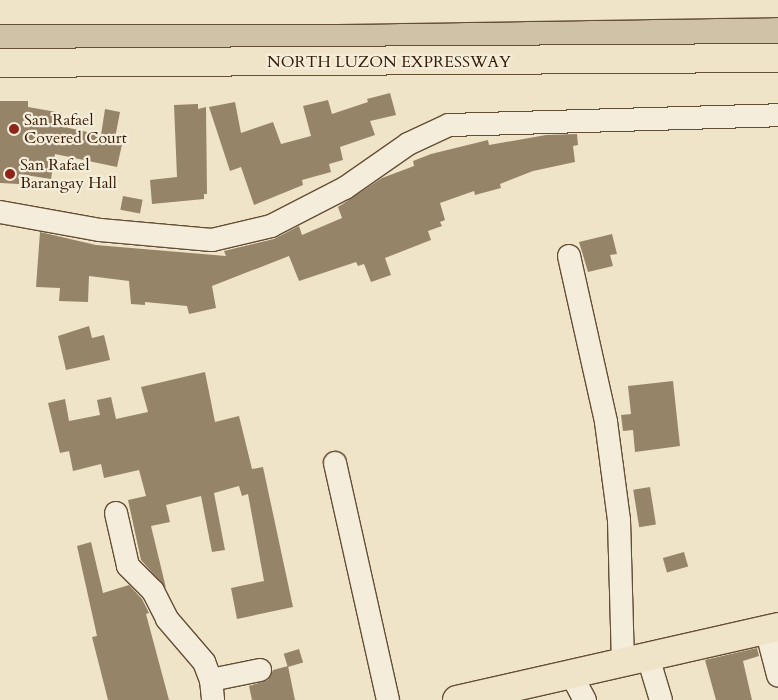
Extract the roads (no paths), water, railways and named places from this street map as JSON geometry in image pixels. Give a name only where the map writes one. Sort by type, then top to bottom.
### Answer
[{"type":"main road","points":[[0,10],[625,7],[778,3]]},
{"type":"main road","name":"NORTH LUZON EXPRESSWAY","points":[[0,63],[778,58]]},
{"type":"main road","points":[[457,700],[503,695],[571,674],[772,628]]},
{"type":"street","points":[[0,212],[100,230],[212,240],[271,226],[345,188],[408,144],[449,125],[778,115]]},
{"type":"street","points":[[569,256],[606,422],[635,660],[661,700]]},
{"type":"street","points":[[336,463],[388,700]]},
{"type":"street","points":[[116,513],[128,566],[153,591],[167,619],[204,662],[212,690],[260,670]]},
{"type":"street","points":[[772,628],[778,675]]},
{"type":"street","points":[[571,674],[585,700]]},
{"type":"place","name":"San Rafael Covered Court","points":[[14,129]]},
{"type":"place","name":"San Rafael Barangay Hall","points":[[10,174]]}]
